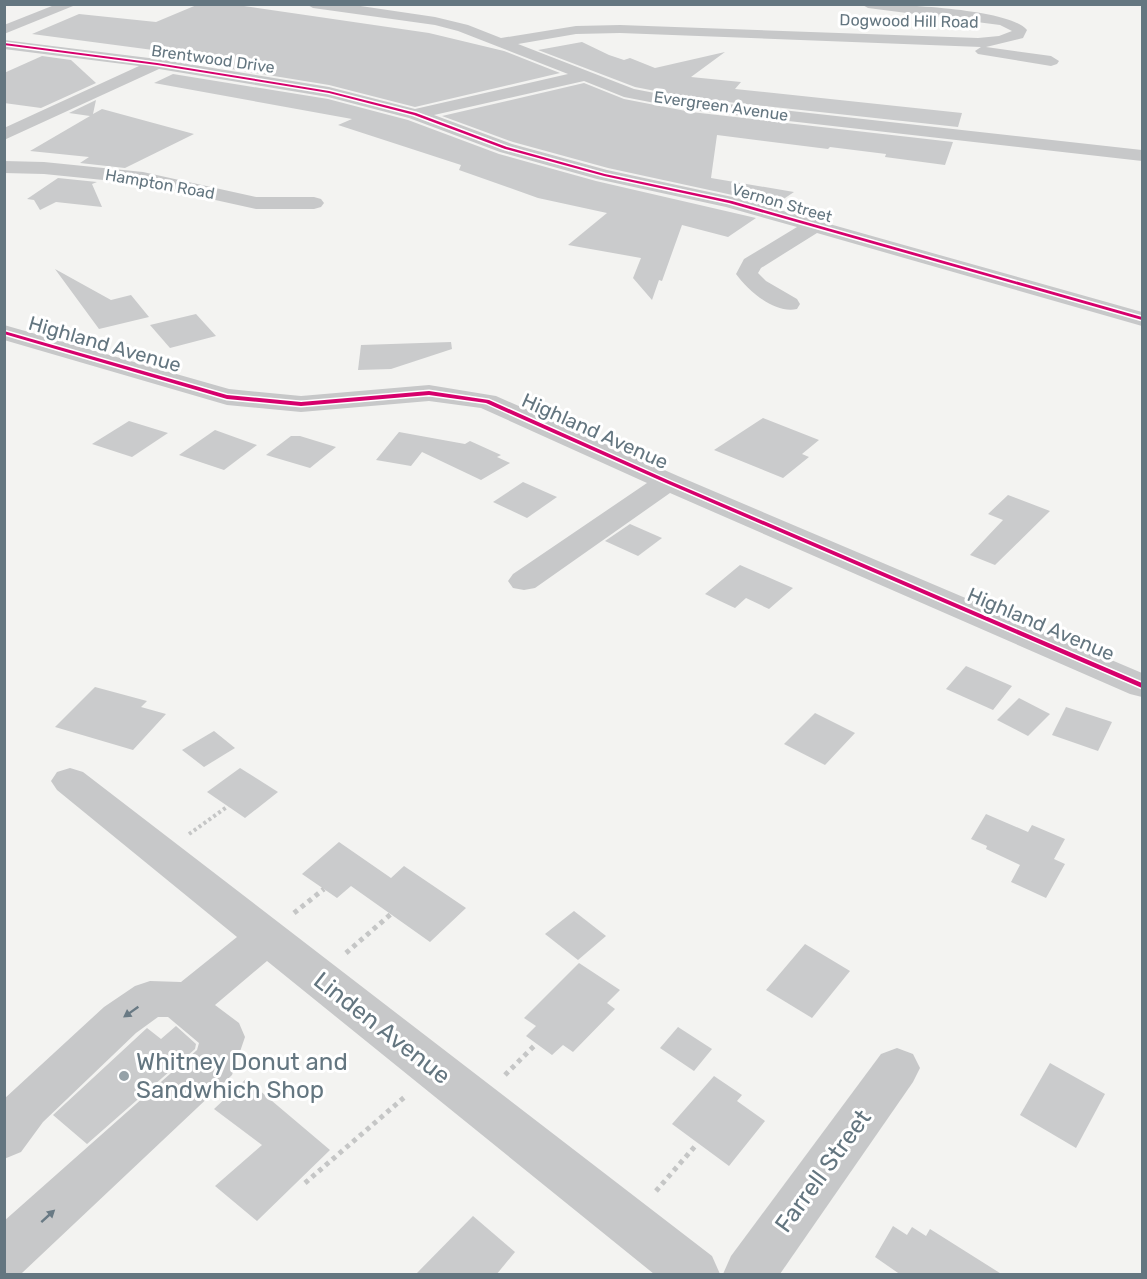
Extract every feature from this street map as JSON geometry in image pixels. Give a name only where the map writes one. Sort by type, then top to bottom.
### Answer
[{"type":"street","points":[[4,30],[71,4]]},
{"type":"street","name":"Evergreen Avenue","points":[[313,4],[463,27],[630,93],[691,105],[1143,156]]},
{"type":"street","name":"Dogwood Hill Road","points":[[502,42],[576,30],[620,29],[901,40],[991,41],[1012,38],[1018,35],[1020,30],[1002,21],[868,4]]},
{"type":"street","points":[[901,40],[919,45],[1001,53],[1051,61]]},
{"type":"street","name":"Brentwood Drive","points":[[4,44],[291,84],[415,114]]},
{"type":"street","points":[[4,135],[158,64]]},
{"type":"street","points":[[415,114],[583,76]]},
{"type":"street","name":"Vernon Street","points":[[415,114],[506,148],[604,175],[730,202],[1143,319]]},
{"type":"street","name":"Hampton Road","points":[[4,167],[44,168],[143,178],[256,203],[314,202]]},
{"type":"street","points":[[789,304],[758,286],[747,274],[752,264],[814,226]]},
{"type":"street","name":"Highland Avenue","points":[[4,332],[226,397],[301,404],[429,393],[487,401],[668,482],[1143,686]]},
{"type":"street","points":[[524,581],[668,482]]},
{"type":"street","name":"Linden Avenue","points":[[70,781],[694,1275]]},
{"type":"street","points":[[185,1004],[267,937]]},
{"type":"street","points":[[4,1255],[216,1061],[223,1037],[177,999],[150,999],[88,1047],[15,1122]]},
{"type":"street","name":"Farrell Street","points":[[749,1275],[897,1068]]},
{"type":"path","points":[[161,853],[228,806]]},
{"type":"path","points":[[318,977],[391,914]]},
{"type":"path","points":[[305,1183],[435,1070]]},
{"type":"path","points":[[629,1223],[697,1144]]},
{"type":"building","points":[[199,4],[230,4],[429,33],[504,51],[560,73],[415,107],[329,85],[195,63],[206,57],[32,34],[79,14],[156,22]]},
{"type":"building","points":[[582,42],[609,55],[624,60],[630,58],[655,68],[725,52],[691,77],[741,82],[735,89],[962,113],[958,127],[691,98],[635,87],[538,50]]},
{"type":"building","points":[[42,56],[71,60],[96,83],[41,108],[4,103],[4,73]]},
{"type":"building","points":[[173,74],[328,99],[408,120],[499,154],[596,181],[756,218],[728,237],[682,225],[662,281],[659,280],[652,300],[633,278],[641,258],[568,245],[607,213],[538,198],[459,170],[461,165],[338,125],[352,119],[154,83]]},
{"type":"building","points":[[584,83],[624,99],[691,112],[953,142],[945,165],[885,157],[886,154],[717,135],[711,178],[794,192],[773,206],[608,168],[513,142],[442,116]]},
{"type":"building","points":[[96,100],[93,114],[102,109],[194,134],[125,168],[80,163],[89,157],[30,151],[90,116],[69,113]]},
{"type":"building","points":[[58,178],[97,182],[92,184],[102,207],[56,202],[40,210],[34,200],[27,199]]},
{"type":"building","points":[[55,269],[111,300],[131,295],[149,317],[99,329]]},
{"type":"building","points":[[196,314],[216,336],[170,348],[150,325]]},
{"type":"building","points":[[451,342],[452,349],[391,369],[358,370],[361,345]]},
{"type":"building","points":[[763,418],[819,440],[802,454],[809,457],[783,478],[714,450]]},
{"type":"building","points":[[129,421],[168,433],[132,457],[92,444]]},
{"type":"building","points":[[215,430],[257,445],[224,470],[179,455]]},
{"type":"building","points":[[399,432],[465,444],[470,441],[501,455],[497,457],[510,463],[481,480],[422,452],[411,466],[376,460]]},
{"type":"building","points":[[291,436],[300,436],[336,447],[310,468],[266,455]]},
{"type":"building","points":[[523,482],[557,497],[527,518],[493,502]]},
{"type":"building","points":[[1008,495],[1050,511],[995,565],[970,555],[1003,520],[988,514]]},
{"type":"building","points":[[630,524],[662,538],[638,556],[605,541]]},
{"type":"building","points":[[740,565],[793,588],[769,609],[746,598],[735,608],[705,594]]},
{"type":"building","points":[[966,666],[1012,686],[993,710],[946,689]]},
{"type":"building","points":[[95,687],[147,701],[141,707],[166,714],[133,750],[55,727]]},
{"type":"building","points":[[1019,698],[1050,714],[1028,736],[997,720]]},
{"type":"building","points":[[1066,707],[1112,722],[1098,751],[1052,735]]},
{"type":"building","points":[[815,713],[855,733],[825,765],[784,744]]},
{"type":"building","points":[[214,731],[235,748],[204,767],[182,750]]},
{"type":"building","points":[[240,768],[278,792],[245,818],[207,792]]},
{"type":"building","points":[[986,814],[1028,832],[1032,825],[1065,839],[1054,859],[1065,864],[1046,898],[1011,882],[1020,865],[986,849],[987,846],[971,839]]},
{"type":"building","points":[[339,842],[391,878],[404,866],[466,908],[430,942],[351,886],[337,898],[302,874]]},
{"type":"building","points":[[574,911],[606,936],[578,960],[545,934]]},
{"type":"building","points":[[805,944],[850,971],[812,1018],[766,990]]},
{"type":"building","points":[[579,963],[620,990],[607,1003],[615,1009],[573,1052],[563,1045],[552,1055],[526,1036],[536,1026],[524,1018]]},
{"type":"building","name":"Whitney Donut and Sandwhich Shop","points":[[176,1026],[196,1044],[195,1049],[87,1144],[53,1115],[147,1028],[161,1039]]},
{"type":"building","points":[[678,1027],[712,1049],[694,1071],[660,1048]]},
{"type":"building","points":[[1050,1063],[1105,1094],[1076,1148],[1020,1115]]},
{"type":"building","points":[[714,1076],[742,1095],[737,1101],[765,1121],[729,1166],[672,1124]]},
{"type":"building","points":[[246,1079],[330,1150],[257,1221],[215,1186],[262,1145],[214,1109]]},
{"type":"building","points":[[473,1216],[515,1252],[496,1275],[415,1275]]},
{"type":"building","points":[[893,1226],[907,1235],[912,1227],[926,1236],[930,1229],[1003,1275],[901,1275],[875,1257]]},
{"type":"cycle path","points":[[4,44],[157,64],[329,92],[415,114],[506,148],[604,175],[730,202],[1142,319]]},
{"type":"cycle path","points":[[4,332],[227,397],[301,404],[429,393],[487,401],[668,482],[1142,686]]},
{"type":"place","name":"Whitney Donut and Sandwhich Shop","points":[[124,1076]]}]
